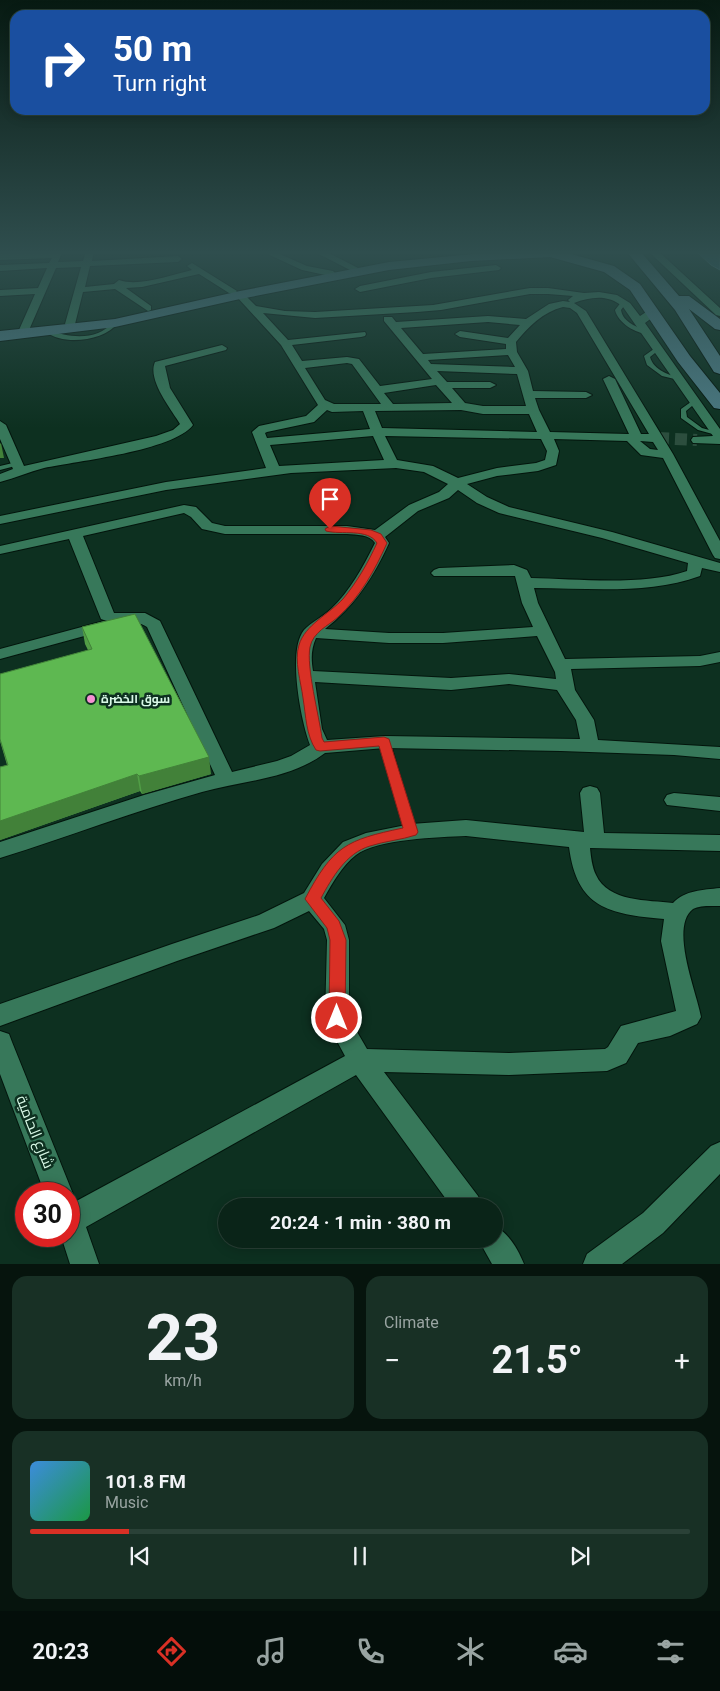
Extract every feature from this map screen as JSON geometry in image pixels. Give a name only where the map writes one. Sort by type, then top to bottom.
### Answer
[{"type":"street","points":[[24,330],[33,310]]},
{"type":"street","points":[[70,324],[73,310]]},
{"type":"street","points":[[0,332],[70,324],[138,310]]},
{"type":"street","points":[[0,336],[49,332],[115,322],[165,310]]},
{"type":"street","points":[[255,310],[286,316],[409,310]]},
{"type":"street","points":[[255,310],[285,343],[321,402],[332,408],[461,406],[484,410],[533,410]]},
{"type":"street","points":[[512,347],[527,322],[548,310]]},
{"type":"street","points":[[579,310],[667,454],[720,555]]},
{"type":"street","points":[[630,310],[681,380],[719,438],[697,440]]},
{"type":"street","points":[[664,310],[686,346],[688,353],[684,359]]},
{"type":"street","points":[[681,310],[700,335],[720,369]]},
{"type":"street","points":[[698,310],[720,326]]},
{"type":"street","points":[[382,312],[461,406]]},
{"type":"street","points":[[639,322],[653,312],[684,359],[720,404]]},
{"type":"street","points":[[393,325],[481,319],[527,322]]},
{"type":"street","points":[[285,343],[361,334]]},
{"type":"street","points":[[460,334],[512,347]]},
{"type":"street","points":[[700,335],[720,339]]},
{"type":"street","points":[[420,357],[512,347]]},
{"type":"street","points":[[455,483],[497,472],[538,468],[551,462],[553,451],[533,410],[522,371],[512,347]]},
{"type":"street","points":[[0,478],[19,468],[158,440],[182,431],[187,425],[158,375],[159,364],[222,348]]},
{"type":"street","points":[[298,365],[355,361],[379,390],[390,408]]},
{"type":"street","points":[[428,367],[522,371]]},
{"type":"street","points":[[609,379],[640,450],[648,454],[667,454]]},
{"type":"street","points":[[379,390],[441,383],[490,385]]},
{"type":"street","points":[[528,394],[586,395]]},
{"type":"street","points":[[274,470],[261,444],[258,432],[263,429],[310,419],[325,405]]},
{"type":"street","points":[[368,408],[376,432],[392,463]]},
{"type":"street","points":[[0,425],[19,468]]},
{"type":"street","points":[[262,442],[376,432],[657,438]]},
{"type":"street","points":[[0,520],[211,478],[274,470],[392,463],[434,470],[498,508],[607,535],[720,568]]},
{"type":"street","points":[[377,536],[420,504],[447,495],[455,483]]},
{"type":"street","points":[[0,550],[184,509],[191,510],[207,526],[225,530],[347,530],[367,532],[377,536],[382,543],[370,568],[348,600],[335,614],[310,633],[304,646],[303,660],[314,729],[320,747]]},
{"type":"street","points":[[74,532],[107,616],[112,618],[145,618],[154,624],[226,779]]},
{"type":"street","points":[[526,583],[627,583],[678,580],[695,573],[695,562]]},
{"type":"street","points":[[439,573],[514,570],[522,573],[530,603],[552,652],[564,672],[564,685],[585,720],[590,746]]},
{"type":"street","points":[[0,654],[137,618]]},
{"type":"street","points":[[310,633],[389,638],[443,638],[542,631]]},
{"type":"street","points":[[560,664],[700,661],[720,657]]},
{"type":"street","points":[[306,676],[451,684],[509,679],[564,685]]},
{"type":"street","points":[[0,850],[226,779],[297,762],[320,747],[384,742],[590,746],[674,749],[720,753]]},
{"type":"street","points":[[590,793],[585,876],[598,894],[620,904],[677,912]]},
{"type":"street","points":[[674,800],[720,804]]},
{"type":"street","points":[[0,1015],[172,953],[266,922],[312,899],[329,870],[350,848],[366,841],[411,832],[466,828],[587,841],[720,843]]},
{"type":"street","points":[[80,1214],[360,1060],[509,1064],[607,1060],[618,1055],[630,1034],[670,1025],[689,1017],[675,960],[672,925],[677,912],[686,902],[720,897]]},
{"type":"street","points":[[312,899],[334,925],[338,940],[337,1018],[360,1060],[462,1198]]},
{"type":"street","name":"شارع الحامية","points":[[3,1059],[54,1182]]},
{"type":"street","points":[[598,1264],[654,1223],[720,1155]]},
{"type":"street","points":[[77,1247],[81,1262]]},
{"type":"street","points":[[498,1248],[510,1264]]},
{"type":"lane","points":[[618,310],[623,320],[647,333]]},
{"type":"lane","points":[[658,348],[647,356],[649,364],[664,375],[681,380]]},
{"type":"lane","points":[[695,401],[683,410],[684,418],[694,426],[719,438]]},
{"type":"lane","points":[[0,468],[19,468]]},
{"type":"lane","points":[[384,742],[411,832]]},
{"type":"building","points":[[135,614],[209,757],[139,776],[137,774],[0,821],[0,767],[8,765],[0,739],[0,674],[92,649],[82,627]]},
{"type":"tunnel","points":[[657,438],[697,440]]},
{"type":"place","name":"سوق الخضرة","points":[[91,699]]},
{"type":"route","points":[[330,529],[367,532],[377,536],[382,543],[370,568],[348,600],[335,614],[310,633],[304,646],[303,660],[316,738],[320,747],[384,742],[411,832],[366,841],[350,848],[329,870],[312,899],[334,925],[338,940],[337,1018]]}]
